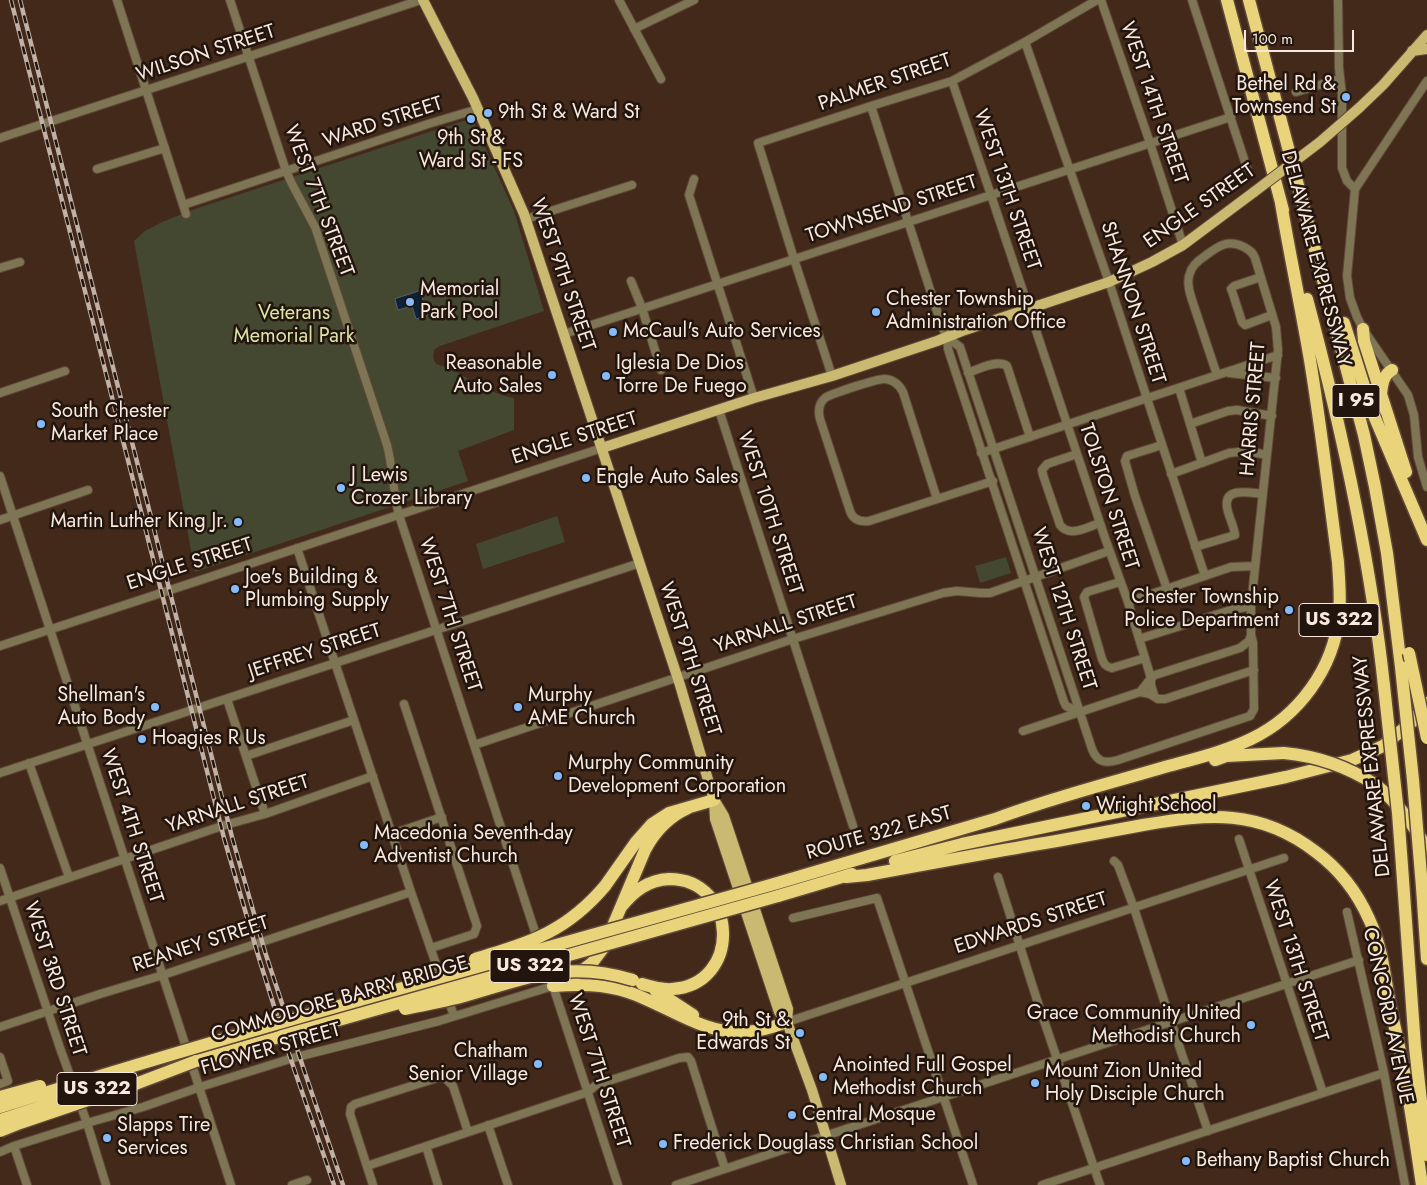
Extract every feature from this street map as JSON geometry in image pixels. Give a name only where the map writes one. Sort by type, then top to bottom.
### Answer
[{"type":"highway","name":"DELAWARE EXPRESSWAY","points":[[1227,0],[1321,351],[1344,445],[1359,519],[1374,607],[1398,813],[1415,1047],[1427,1155]]},
{"type":"highway","name":"DELAWARE EXPRESSWAY","points":[[1249,0],[1364,435],[1377,496],[1387,553],[1401,667],[1413,780],[1427,959]]},
{"type":"highway","points":[[1286,140],[1314,218],[1336,300],[1372,410],[1427,539]]},
{"type":"highway","name":"US 322","points":[[995,820],[1098,786],[1200,757],[1252,738],[1277,723],[1292,711],[1313,686],[1328,658],[1340,616],[1338,562],[1310,362],[1281,203]]},
{"type":"highway","points":[[1363,329],[1364,341],[1427,539]]},
{"type":"highway","points":[[1381,394],[1383,382],[1388,372],[1392,370]]},
{"type":"highway","points":[[1387,553],[1427,738]]},
{"type":"highway","name":"US 322","points":[[776,890],[846,877],[876,866],[962,844],[1286,777],[1343,763],[1383,746],[1414,720],[1427,703]]},
{"type":"highway","points":[[995,820],[1226,756],[1284,753],[1326,761],[1351,771],[1376,785],[1405,814],[1427,849]]},
{"type":"highway","points":[[290,1021],[531,942],[553,931],[573,918],[590,903],[605,886],[646,829],[663,816],[714,800]]},
{"type":"highway","points":[[553,986],[581,972],[596,958],[604,947],[645,850],[653,836],[668,820],[688,808]]},
{"type":"highway","points":[[846,877],[867,875],[1195,817],[1224,817],[1250,820],[1288,834],[1322,856],[1346,880],[1356,894],[1374,929],[1406,1084],[1422,1185]]},
{"type":"highway","name":"ROUTE 322 EAST","points":[[776,890],[995,820]]},
{"type":"highway","points":[[282,1036],[448,1000],[526,977],[548,973],[590,971],[658,988],[687,987],[705,976],[718,959],[723,945],[724,931],[721,917],[711,898],[687,882],[659,880],[645,885],[633,893],[621,907]]},
{"type":"highway","name":"COMMODORE BARRY BRIDGE","points":[[0,1107],[150,1061],[463,970],[776,890]]},
{"type":"highway","name":"COMMODORE BARRY BRIDGE","points":[[0,1120],[95,1090],[776,890]]},
{"type":"highway","points":[[638,982],[658,992],[716,1029]]},
{"type":"highway","points":[[553,986],[586,984],[620,990],[639,996],[694,1022],[716,1029],[746,1032],[769,1028],[787,1022]]},
{"type":"highway","points":[[0,1097],[91,1071],[150,1061]]},
{"type":"highway","points":[[0,1131],[138,1084],[196,1061]]},
{"type":"main road","name":"WEST 9TH STREET","points":[[422,0],[478,109],[526,220],[677,678],[714,800],[715,818],[779,1012],[787,1022],[815,1098],[841,1185]]},
{"type":"main road","name":"ENGLE STREET","points":[[602,448],[754,398],[832,376],[1109,282],[1152,262],[1183,244],[1320,142],[1383,85],[1427,35]]},
{"type":"main road","points":[[1412,51],[1427,49]]},
{"type":"street","points":[[117,0],[186,214]]},
{"type":"street","name":"WEST 7TH STREET","points":[[230,0],[286,171],[315,227],[381,428],[390,459],[399,515],[618,1185]]},
{"type":"street","name":"WILSON STREET","points":[[0,138],[422,0]]},
{"type":"street","points":[[619,0],[660,79]]},
{"type":"street","points":[[634,29],[694,0]]},
{"type":"street","name":"PALMER STREET","points":[[794,259],[758,143],[952,81],[1025,42],[1097,0]]},
{"type":"street","name":"WEST 14TH STREET","points":[[1101,0],[1183,244]]},
{"type":"street","points":[[1192,0],[1247,168]]},
{"type":"street","points":[[1338,0],[1339,79],[1342,95],[1342,168],[1347,181],[1355,189]]},
{"type":"street","name":"SHANNON STREET","points":[[1025,42],[1109,282],[1205,576]]},
{"type":"street","points":[[1296,92],[1339,79]]},
{"type":"street","name":"WEST 13TH STREET","points":[[952,81],[1029,309]]},
{"type":"street","points":[[1427,81],[1355,189],[1347,262],[1347,288],[1352,305],[1363,329],[1403,386],[1412,405],[1417,449],[1427,487]]},
{"type":"street","name":"WEST 12TH STREET","points":[[871,106],[942,327],[947,337],[948,349],[990,482],[1064,702],[1069,708],[1080,712]]},
{"type":"street","name":"WARD STREET","points":[[183,205],[478,109]]},
{"type":"street","name":"TOWNSEND STREET","points":[[564,334],[1231,117]]},
{"type":"street","points":[[97,169],[165,148]]},
{"type":"street","points":[[694,179],[689,195],[754,398]]},
{"type":"street","points":[[526,220],[632,185]]},
{"type":"street","name":"HARRIS STREET","points":[[1080,712],[1094,756],[1100,761],[1111,763],[1250,716],[1254,709],[1254,654],[1251,635],[1251,606],[1278,350],[1276,327],[1254,254],[1246,248],[1232,243],[1226,243],[1215,248],[1195,264],[1190,272],[1190,292],[1221,374]]},
{"type":"street","points":[[794,259],[832,376]]},
{"type":"street","points":[[0,268],[20,262]]},
{"type":"street","points":[[1261,276],[1234,286],[1231,289],[1242,322],[1245,325],[1272,315]]},
{"type":"street","points":[[631,281],[642,308],[661,370]]},
{"type":"street","name":"TOLSTON STREET","points":[[1029,309],[1109,551],[1128,602],[1151,678],[1150,685],[1154,695]]},
{"type":"street","name":"WEST 12TH STREET","points":[[947,337],[960,347],[1080,712]]},
{"type":"street","points":[[981,453],[1278,355]]},
{"type":"street","points":[[968,373],[998,363],[1007,366],[1030,437]]},
{"type":"street","points":[[0,393],[65,370]]},
{"type":"street","points":[[1221,374],[1276,378]]},
{"type":"street","points":[[937,499],[903,392],[899,385],[884,379],[826,397],[820,405],[818,413],[851,514],[859,520],[869,522],[1002,478]]},
{"type":"street","points":[[1179,388],[1202,463]]},
{"type":"street","name":"WEST 10TH STREET","points":[[719,410],[854,826]]},
{"type":"street","points":[[1190,424],[1228,411],[1237,410],[1272,416]]},
{"type":"street","points":[[1162,444],[1127,456],[1125,461],[1166,589]]},
{"type":"street","name":"ENGLE STREET","points":[[0,646],[602,448]]},
{"type":"street","points":[[1171,474],[1229,453],[1246,451],[1267,455]]},
{"type":"street","points":[[1077,454],[1047,464],[1042,470],[1043,474],[1060,525],[1063,528],[1071,532],[1100,523]]},
{"type":"street","name":"WEST 4TH STREET","points":[[0,476],[231,1185]]},
{"type":"street","points":[[0,520],[88,490]]},
{"type":"street","points":[[1195,547],[1234,536],[1235,532],[1227,508],[1227,502],[1234,493],[1263,494]]},
{"type":"street","points":[[297,548],[454,1016]]},
{"type":"street","name":"YARNALL STREET","points":[[474,745],[793,639],[943,593],[957,591],[990,593],[1109,551]]},
{"type":"street","name":"JEFFREY STREET","points":[[0,773],[640,562]]},
{"type":"street","points":[[1128,602],[1231,567],[1255,566]]},
{"type":"street","points":[[1120,582],[1087,592],[1084,598],[1101,657],[1105,664],[1112,668],[1145,658]]},
{"type":"street","points":[[1139,639],[1231,610],[1251,606]]},
{"type":"street","points":[[1140,692],[1151,678],[1240,648],[1249,641],[1251,635]]},
{"type":"street","points":[[1240,648],[1248,649],[1254,654]]},
{"type":"street","points":[[1023,731],[1140,692],[1154,695],[1162,700],[1254,670]]},
{"type":"street","points":[[227,698],[265,814]]},
{"type":"street","points":[[404,704],[477,926],[474,934],[431,948]]},
{"type":"street","points":[[246,756],[354,720]]},
{"type":"street","points":[[29,764],[69,877]]},
{"type":"street","name":"YARNALL STREET","points":[[0,901],[225,825],[265,814],[373,776]]},
{"type":"street","points":[[392,834],[442,817]]},
{"type":"street","name":"WEST 13TH STREET","points":[[1239,839],[1322,1093]]},
{"type":"street","name":"EDWARDS STREET","points":[[787,1022],[1284,858]]},
{"type":"street","points":[[1114,861],[1118,865],[1134,908],[1208,1131]]},
{"type":"street","name":"WEST 3RD STREET","points":[[0,868],[87,1123],[106,1185]]},
{"type":"street","points":[[998,877],[1057,1060],[1100,1185]]},
{"type":"street","name":"REANEY STREET","points":[[0,1027],[412,892]]},
{"type":"street","points":[[793,918],[877,898],[973,1185]]},
{"type":"street","name":"CONCORD AVENUE","points":[[1347,912],[1384,1073],[1405,1185]]},
{"type":"street","points":[[676,1185],[1359,960]]},
{"type":"street","name":"FLOWER STREET","points":[[0,1152],[294,1058],[454,1016],[553,986]]},
{"type":"street","points":[[0,1057],[4,1082]]},
{"type":"street","points":[[367,1166],[588,1092],[596,1085],[679,1058],[688,1057],[691,1061],[726,1169]]},
{"type":"street","points":[[1042,1185],[1384,1073]]},
{"type":"street","points":[[373,1185],[350,1114],[351,1107],[440,1077],[446,1079],[453,1086],[468,1132]]},
{"type":"street","points":[[488,1125],[508,1185]]},
{"type":"street","points":[[14,1146],[27,1185]]},
{"type":"street","points":[[426,1146],[438,1185]]},
{"type":"street","points":[[292,1185],[307,1180]]},
{"type":"green space","name":"Veterans Memorial Park","points":[[472,118],[514,211],[544,311],[440,346],[434,350],[433,358],[436,364],[453,370],[492,391],[514,398],[514,430],[458,451],[468,481],[195,572],[134,241],[145,231],[162,222],[195,209]]},
{"type":"green space","points":[[557,516],[565,542],[483,569],[476,544]]},
{"type":"green space","points":[[1006,557],[1011,573],[980,583],[975,566]]},
{"type":"water","name":"Memorial Park Pool","points":[[420,291],[428,315],[416,319],[412,306],[398,310],[395,299]]},
{"type":"railway","points":[[11,0],[224,838],[288,1051],[334,1185]]},
{"type":"railway","points":[[20,0],[232,837],[265,952],[343,1185]]},
{"type":"place","name":"Bethel Rd & Townsend St","points":[[1346,97]]},
{"type":"place","name":"9th St & Ward St","points":[[488,113]]},
{"type":"place","name":"9th St & Ward St - FS","points":[[471,119]]},
{"type":"place","name":"Memorial Park Pool","points":[[410,302]]},
{"type":"place","name":"Chester Township Administration Office","points":[[876,312]]},
{"type":"place","name":"McCaul's Auto Services","points":[[613,332]]},
{"type":"place","name":"Reasonable Auto Sales","points":[[552,375]]},
{"type":"place","name":"Iglesia De Dios Torre De Fuego","points":[[606,376]]},
{"type":"place","name":"South Chester Market Place","points":[[41,424]]},
{"type":"place","name":"Engle Auto Sales","points":[[586,478]]},
{"type":"place","name":"J Lewis Crozer Library","points":[[341,488]]},
{"type":"place","name":"Martin Luther King Jr.","points":[[238,522]]},
{"type":"place","name":"Joe's Building & Plumbing Supply","points":[[235,589]]},
{"type":"place","name":"Chester Township Police Department","points":[[1289,610]]},
{"type":"place","name":"Shellman's Auto Body","points":[[155,707]]},
{"type":"place","name":"Murphy AME Church","points":[[518,707]]},
{"type":"place","name":"Hoagies R Us","points":[[142,739]]},
{"type":"place","name":"Murphy Community Development Corporation","points":[[558,776]]},
{"type":"place","name":"Wright School","points":[[1086,806]]},
{"type":"place","name":"Macedonia Seventh-day Adventist Church","points":[[364,845]]},
{"type":"place","name":"Grace Community United Methodist Church","points":[[1251,1025]]},
{"type":"place","name":"9th St & Edwards St","points":[[800,1033]]},
{"type":"place","name":"Chatham Senior Village","points":[[538,1064]]},
{"type":"place","name":"Anointed Full Gospel Methodist Church","points":[[823,1077]]},
{"type":"place","name":"Mount Zion United Holy Disciple Church","points":[[1035,1083]]},
{"type":"place","name":"Central Mosque","points":[[792,1115]]},
{"type":"place","name":"Slapps Tire Services","points":[[107,1138]]},
{"type":"place","name":"Frederick Douglass Christian School","points":[[663,1144]]},
{"type":"place","name":"Bethany Baptist Church","points":[[1186,1161]]}]
